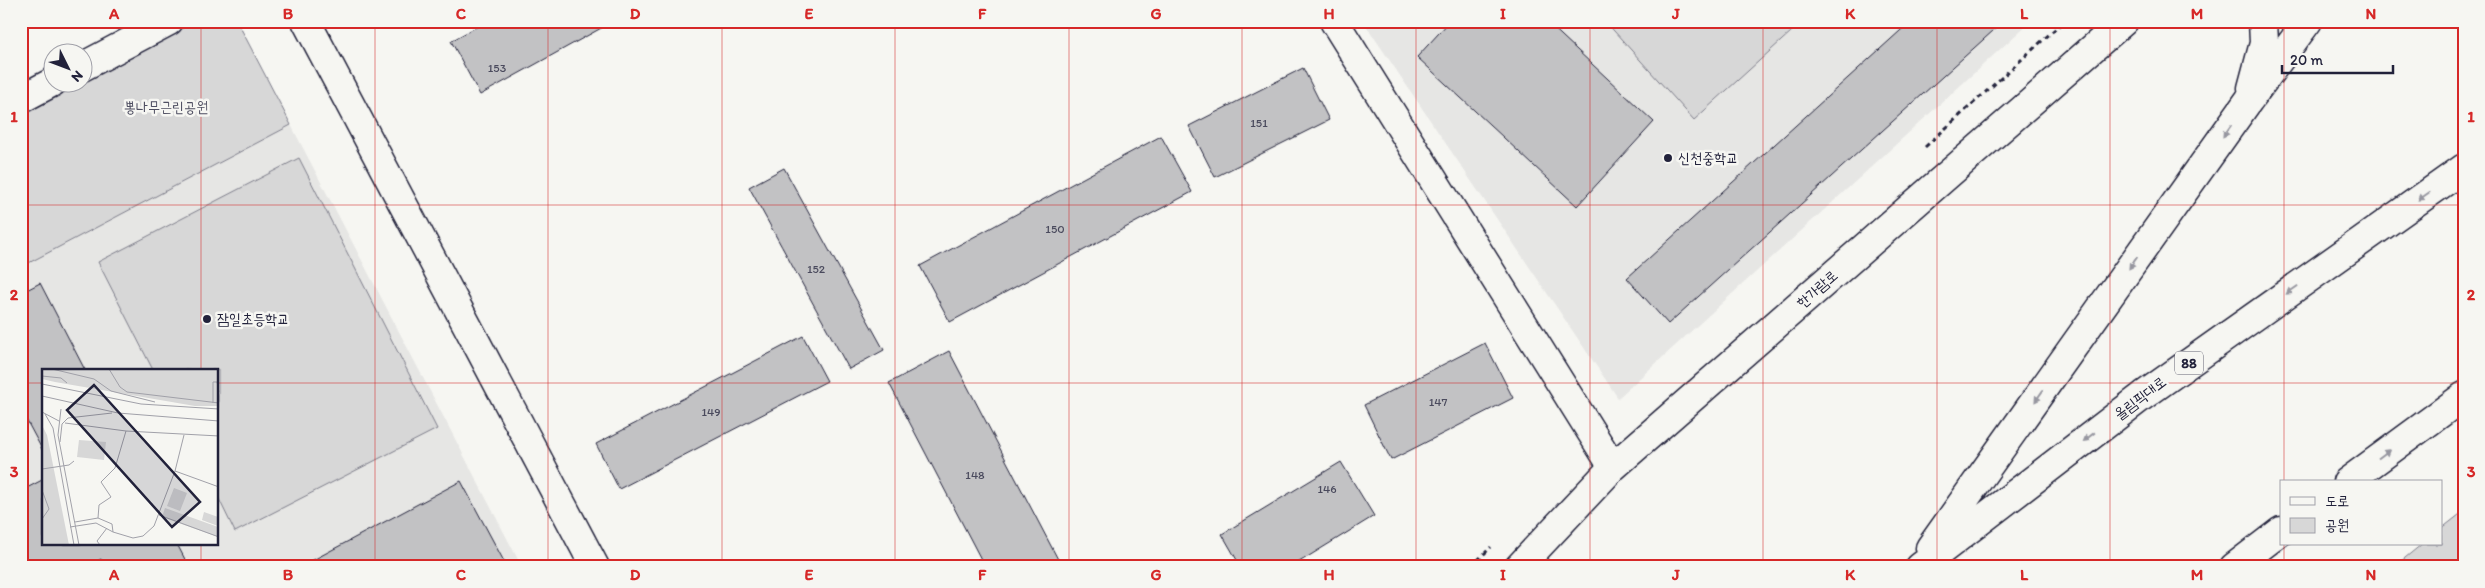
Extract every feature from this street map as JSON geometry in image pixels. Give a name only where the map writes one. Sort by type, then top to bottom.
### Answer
[{"type":"main road","points":[[92,62],[169,21]]},
{"type":"main road","points":[[306,21],[595,567]]},
{"type":"main road","points":[[1334,21],[1614,467]]},
{"type":"main road","name":"한가람로","points":[[1520,567],[1614,467],[2124,21]]},
{"type":"main road","points":[[2250,100],[2264,43],[2263,21]]},
{"type":"main road","points":[[1919,567],[2308,21]]},
{"type":"main road","points":[[21,99],[42,88]]},
{"type":"main road","name":"올림픽대로","points":[[1919,567],[2144,395],[2464,168]]},
{"type":"main road","points":[[2350,480],[2464,396]]},
{"type":"main road","points":[[2234,567],[2280,532]]},
{"type":"shaded area","name":"신천중학교","points":[[1363,21],[2031,21],[1618,398]]},
{"type":"shaded area","name":"잠일초등학교","points":[[291,125],[522,567],[21,567],[21,267]]},
{"type":"green space","name":"뽕나무근린공원","points":[[169,21],[237,21],[291,125],[21,267],[21,99],[42,88],[42,92],[92,92],[92,62]]},
{"type":"green space","points":[[1605,21],[1803,21],[1694,120]]},
{"type":"green space","points":[[299,158],[437,429],[235,532],[219,499],[219,369],[152,369],[98,262]]},
{"type":"green space","points":[[2464,511],[2464,567],[2394,567],[2420,546],[2442,546],[2442,528]]},
{"type":"building","points":[[487,21],[614,21],[480,95],[451,41]]},
{"type":"building","points":[[1450,21],[1546,21],[1654,122],[1577,206],[1417,57]]},
{"type":"building","points":[[1911,21],[2004,21],[1668,324],[1627,278]]},
{"type":"building","points":[[1303,68],[1329,120],[1215,177],[1189,126]]},
{"type":"building","points":[[1161,136],[1192,192],[950,322],[920,266]]},
{"type":"building","points":[[784,168],[884,350],[849,369],[749,187]]},
{"type":"building","points":[[40,283],[84,369],[42,369],[42,449],[21,410],[21,293]]},
{"type":"building","points":[[803,336],[827,381],[619,489],[596,444]]},
{"type":"building","points":[[1485,343],[1513,398],[1391,460],[1364,405]]},
{"type":"building","points":[[949,351],[1062,567],[985,567],[889,383]]},
{"type":"building","points":[[1341,462],[1374,516],[1291,567],[1241,567],[1222,534]]},
{"type":"building","points":[[42,480],[42,546],[178,546],[189,567],[104,567],[101,559],[87,567],[21,567],[21,491]]},
{"type":"building","points":[[461,481],[507,567],[300,567]]},
{"type":"place","name":"신천중학교","points":[[1668,158]]},
{"type":"place","name":"잠일초등학교","points":[[207,319]]}]
